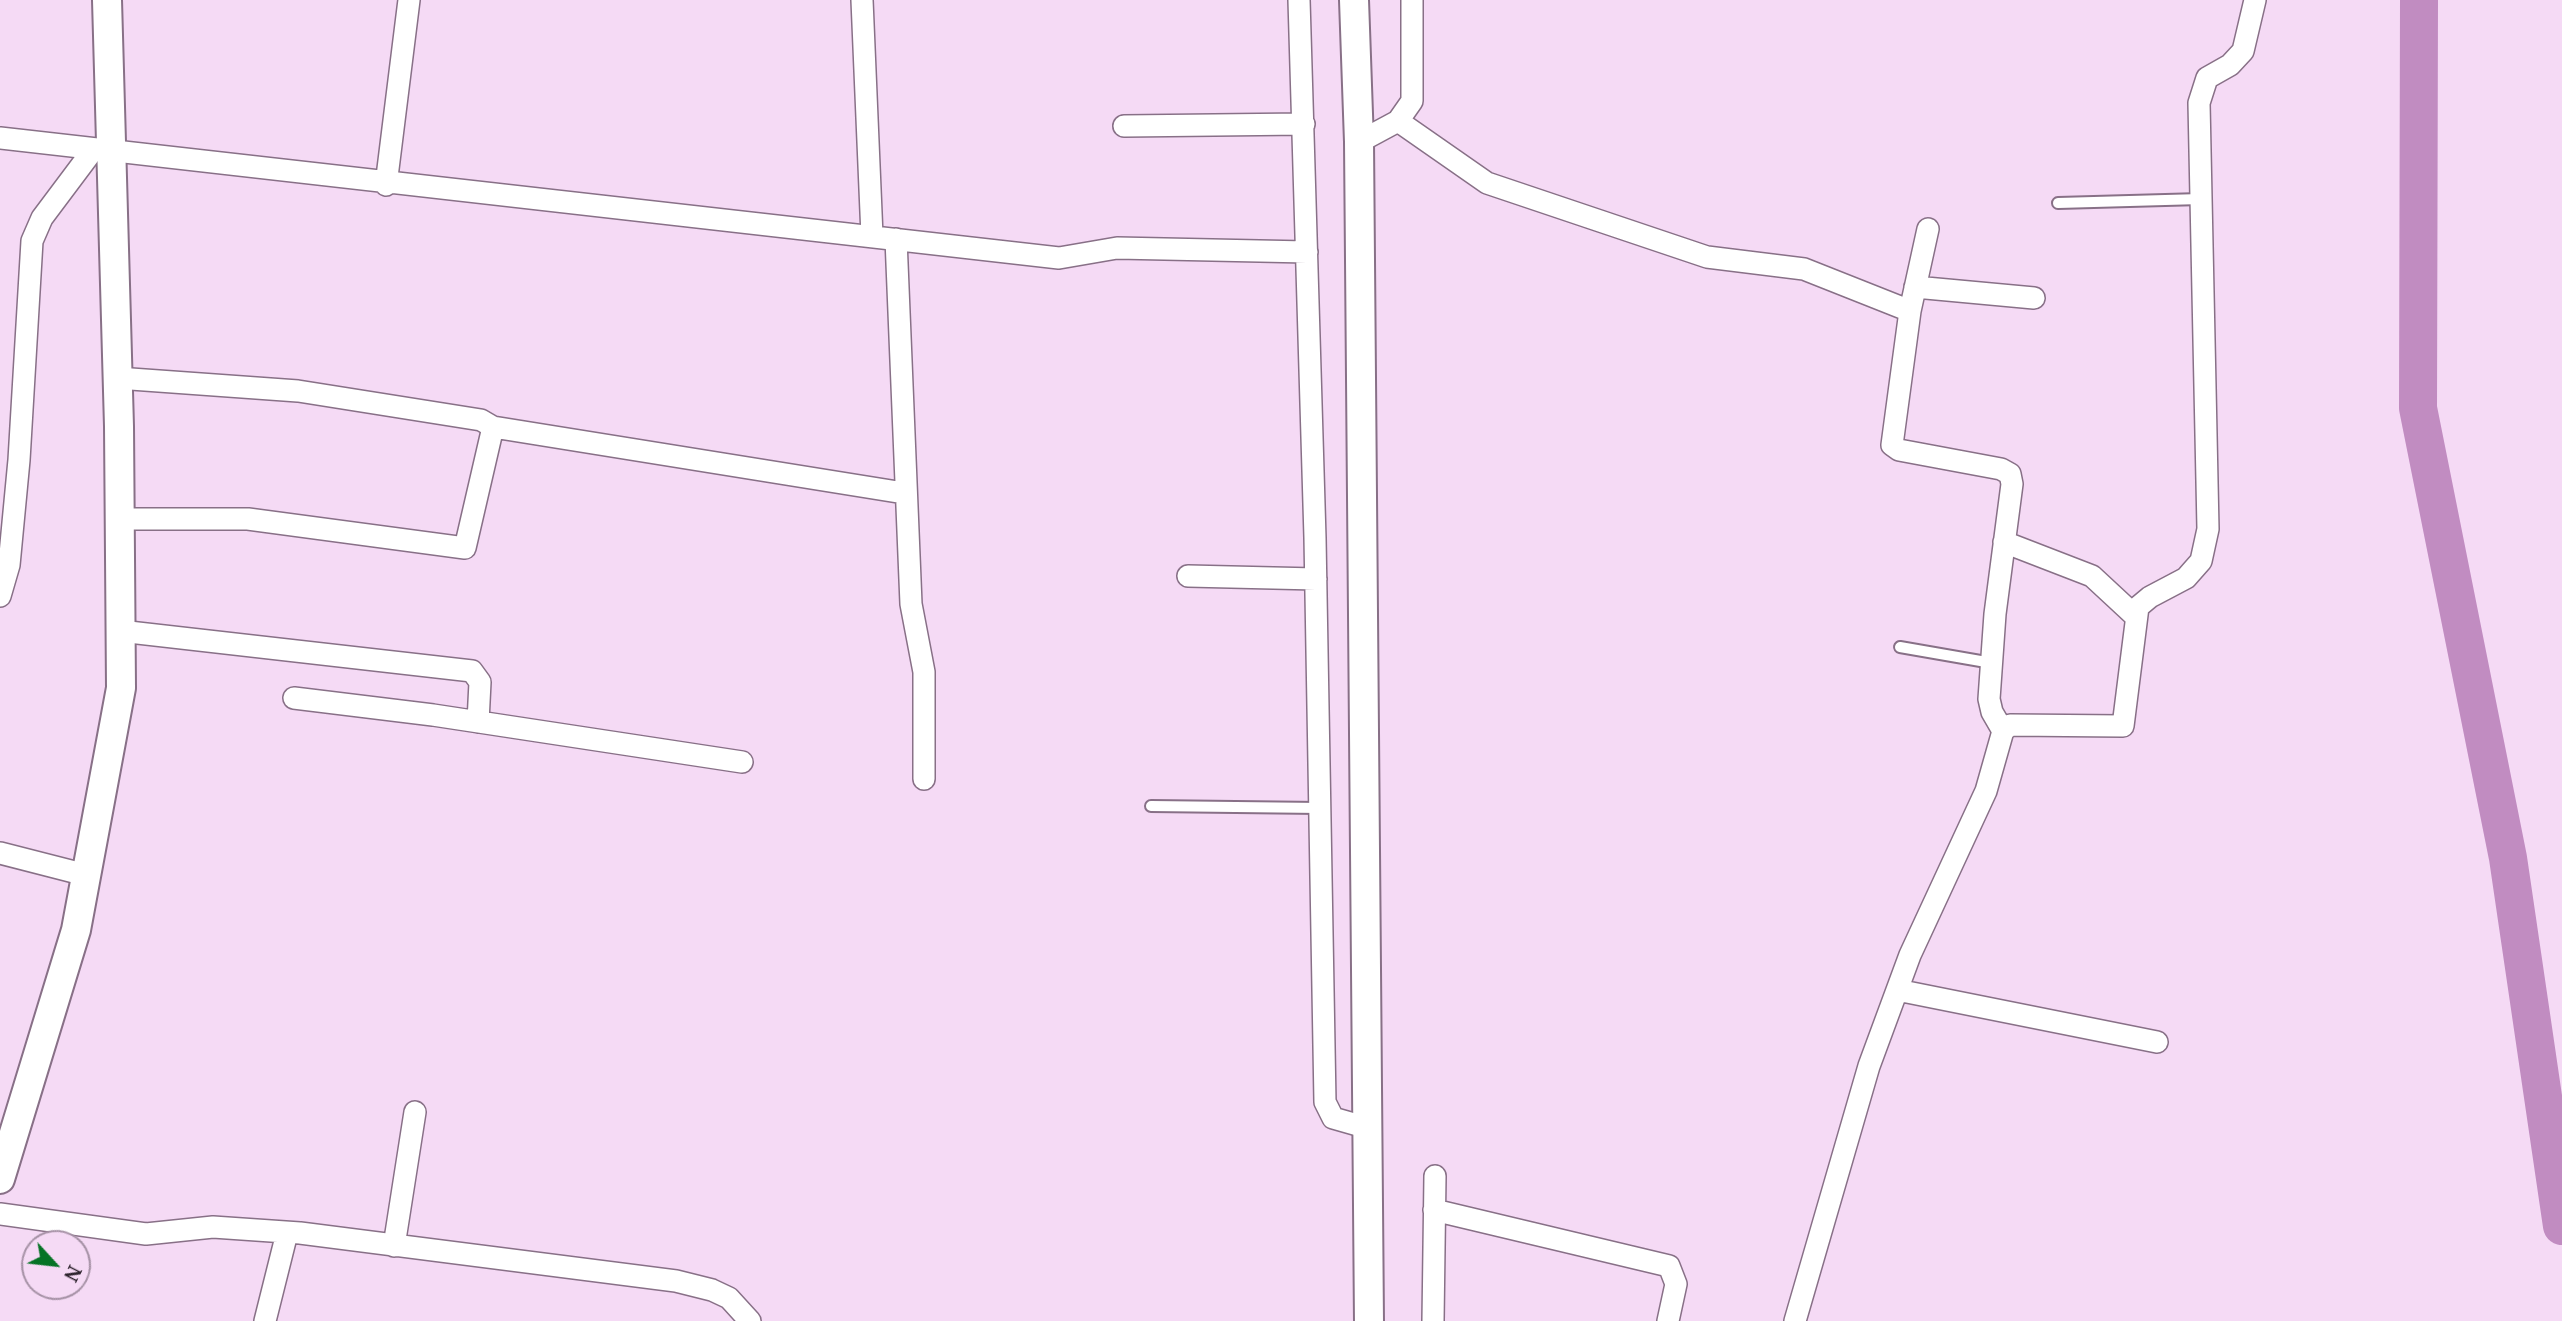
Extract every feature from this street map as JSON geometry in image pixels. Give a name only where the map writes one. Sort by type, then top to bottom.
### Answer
[{"type":"street","points":[[0,1180],[76,930],[121,688],[117,377],[102,151],[107,0]]},
{"type":"street","points":[[386,184],[409,0]]},
{"type":"street","points":[[862,0],[872,236]]},
{"type":"street","points":[[1299,0],[1316,579],[1325,1102],[1333,1118],[1368,1128]]},
{"type":"street","points":[[1354,0],[1359,142],[1369,1321]]},
{"type":"street","points":[[1359,142],[1398,121],[1410,108],[1414,90],[1412,0]]},
{"type":"street","points":[[1796,1321],[1869,1066],[1897,990],[1986,791],[2003,731],[2010,725],[2123,726],[2134,615],[2150,597],[2195,571],[2203,554],[2208,529],[2200,92],[2207,78],[2230,65],[2243,51],[2255,0]]},
{"type":"street","points":[[1398,121],[1487,183],[1707,257],[1804,269],[1910,311]]},
{"type":"street","points":[[1124,126],[1304,124]]},
{"type":"street","points":[[0,138],[386,184],[1059,258],[1117,248],[1307,252]]},
{"type":"street","points":[[0,596],[9,565],[15,499],[32,242],[42,218],[102,151]]},
{"type":"street","points":[[1928,229],[1910,311],[1892,445],[1899,450],[2001,469],[2010,474],[2012,484],[1992,663],[1990,706],[2003,731]]},
{"type":"street","points":[[896,239],[904,493],[911,604],[924,672],[924,779]]},
{"type":"street","points":[[1915,287],[2034,298]]},
{"type":"street","points":[[117,377],[299,391],[481,420],[493,427],[904,493]]},
{"type":"street","points":[[119,519],[248,519],[465,548],[493,427]]},
{"type":"street","points":[[2004,542],[2092,576],[2134,615]]},
{"type":"street","points":[[1188,576],[1316,579]]},
{"type":"street","points":[[120,631],[472,671],[480,682],[478,722]]},
{"type":"street","points":[[294,698],[478,722],[742,762]]},
{"type":"street","points":[[0,853],[86,875]]},
{"type":"street","points":[[1897,990],[2157,1042]]},
{"type":"street","points":[[394,1246],[415,1112]]},
{"type":"street","points":[[1435,1176],[1436,1320]]},
{"type":"street","points":[[1434,1210],[1669,1266],[1676,1284],[1668,1321]]},
{"type":"street","points":[[0,1214],[146,1234],[200,1227],[287,1233],[696,1285],[729,1298],[750,1321]]},
{"type":"street","points":[[265,1321],[287,1233]]},
{"type":"lane","points":[[2058,203],[2201,199]]},
{"type":"lane","points":[[1900,648],[1992,663]]},
{"type":"lane","points":[[1151,806],[1320,808]]},
{"type":"waterway","points":[[2419,0],[2418,408],[2508,858],[2562,1226]]}]
